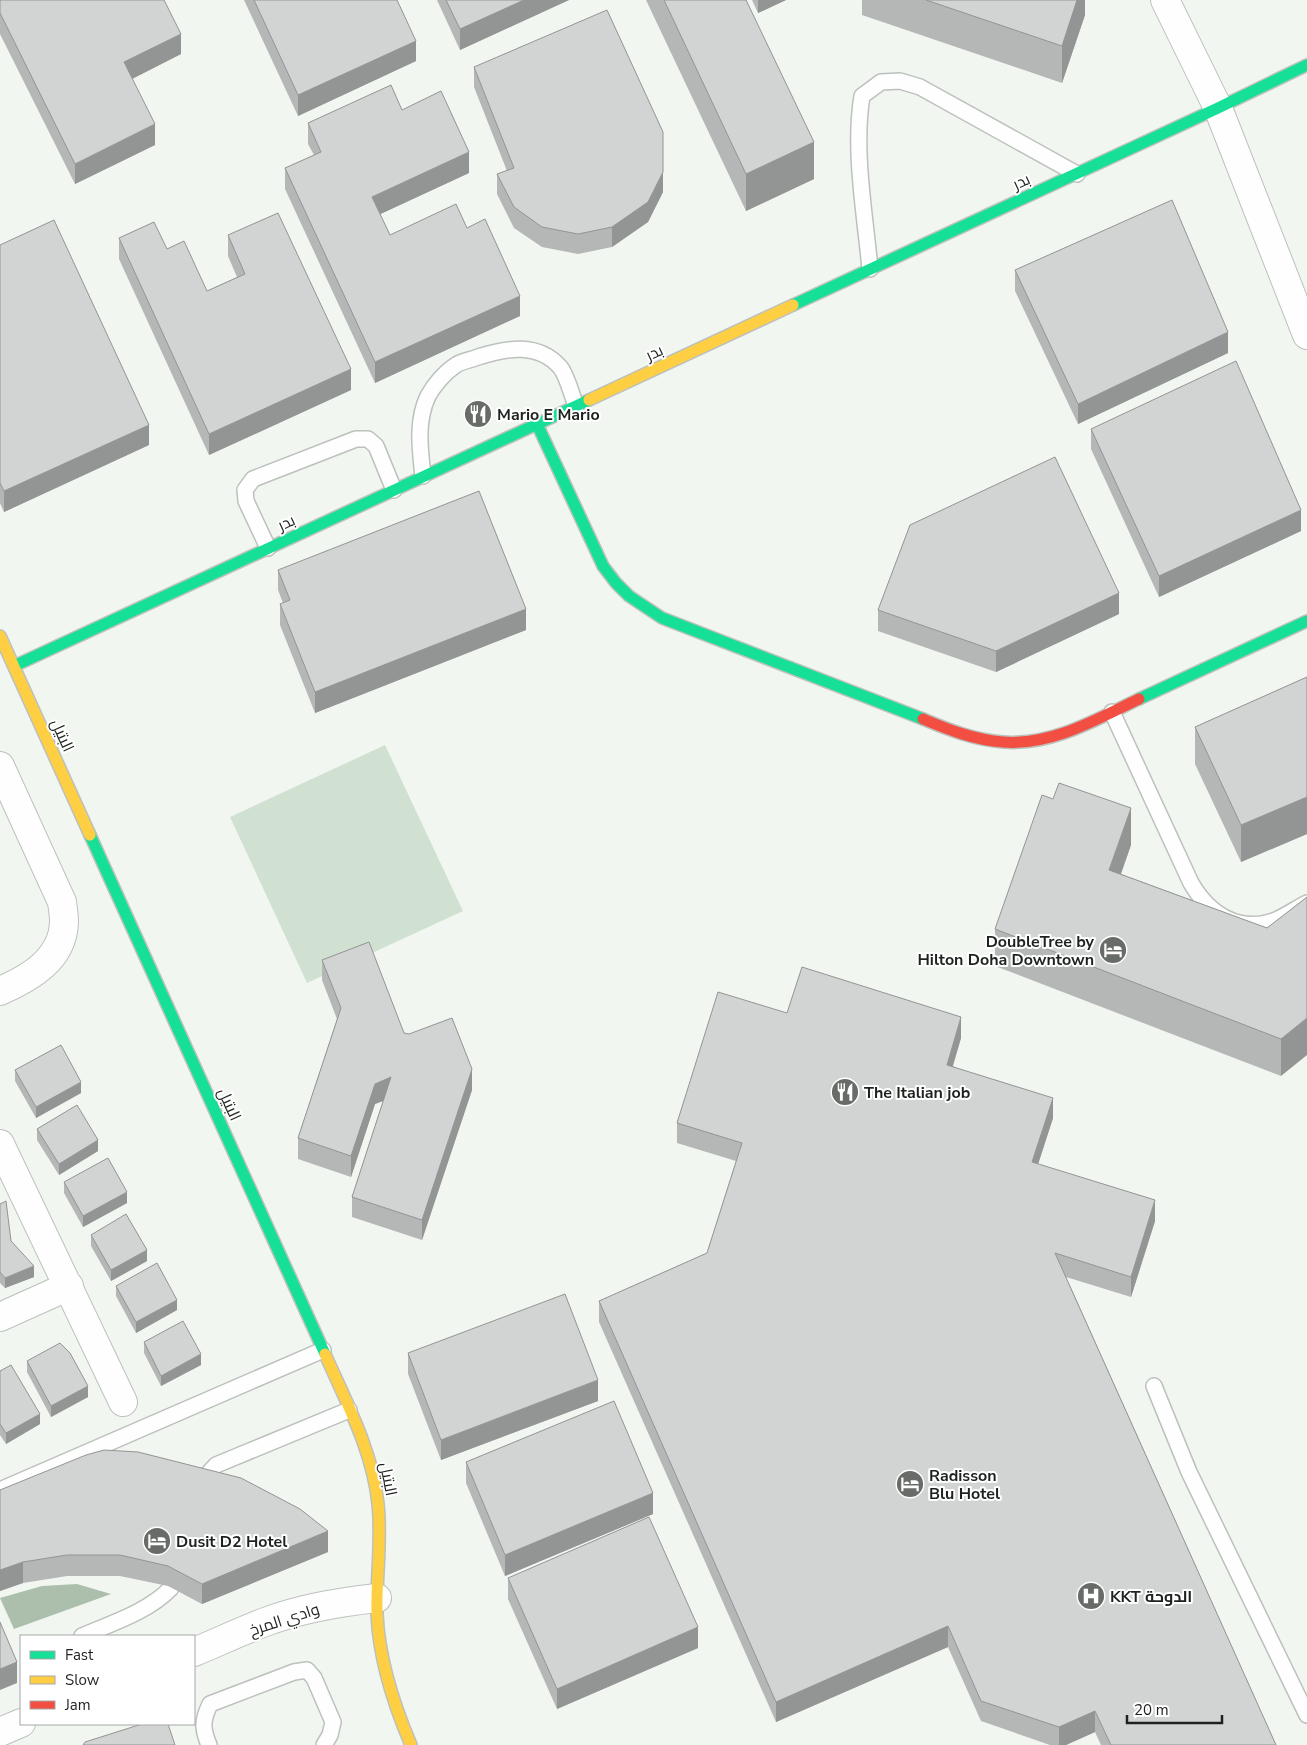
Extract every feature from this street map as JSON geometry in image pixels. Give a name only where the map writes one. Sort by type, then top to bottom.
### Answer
[{"type":"street","points":[[1165,0],[1218,108],[1307,334]]},
{"type":"street","name":"بدر","points":[[14,666],[1077,174],[1307,65]]},
{"type":"street","points":[[536,424],[603,566],[614,582],[644,609],[662,618],[946,729],[980,740],[1006,743],[1032,741],[1066,731],[1112,712],[1307,621]]},
{"type":"street","name":"البتيل","points":[[0,636],[363,1442],[373,1472],[378,1504],[378,1630],[383,1662],[392,1694],[411,1745]]},
{"type":"street","points":[[0,766],[62,902],[64,922],[60,942],[50,959],[35,973],[10,987]]},
{"type":"street","points":[[0,1144],[69,1286],[122,1402]]},
{"type":"street","points":[[0,1317],[69,1286]]},
{"type":"street","name":"وادي المرخ","points":[[195,1652],[269,1621],[295,1613],[347,1601],[377,1598]]},
{"type":"street","points":[[0,1732],[20,1723]]},
{"type":"lane","points":[[870,269],[858,142],[858,116],[862,96],[881,82],[900,81],[920,86],[1077,174]]},
{"type":"lane","points":[[422,476],[419,436],[428,396],[440,378],[456,365],[497,351],[521,348],[546,355],[561,368],[576,406]]},
{"type":"lane","points":[[268,548],[246,501],[245,490],[253,479],[356,439],[368,439],[376,446],[394,490]]},
{"type":"lane","points":[[1112,712],[1191,883],[1199,898],[1211,910],[1226,918],[1242,923],[1259,924],[1276,920],[1307,903]]},
{"type":"lane","points":[[0,1490],[323,1350]]},
{"type":"lane","points":[[1154,1386],[1188,1472],[1307,1715]]},
{"type":"lane","points":[[200,1488],[203,1479],[216,1464],[349,1410]]},
{"type":"lane","points":[[84,1635],[147,1606],[162,1597],[171,1588]]},
{"type":"lane","points":[[209,1745],[204,1732],[204,1717],[210,1704],[294,1672],[307,1670],[314,1678],[333,1722],[330,1735],[324,1745]]},
{"type":"shaded area","points":[[385,745],[463,911],[307,983],[230,817]]},
{"type":"shaded area","points":[[77,1584],[111,1594],[14,1629],[0,1598],[42,1586]]},
{"type":"building","points":[[0,0],[164,0],[181,34],[124,62],[155,124],[75,164],[0,13]]},
{"type":"building","points":[[254,0],[397,0],[416,41],[298,95]]},
{"type":"building","points":[[446,0],[524,0],[460,29]]},
{"type":"building","points":[[664,0],[746,0],[814,142],[746,174]]},
{"type":"building","points":[[926,0],[1077,0],[1062,46]]},
{"type":"building","points":[[607,10],[663,132],[663,172],[648,202],[612,227],[578,234],[542,227],[514,207],[497,174],[514,168],[474,67]]},
{"type":"building","points":[[391,85],[402,110],[441,91],[469,152],[372,197],[390,235],[456,204],[467,228],[485,219],[520,296],[375,362],[285,168],[321,152],[308,123]]},
{"type":"building","points":[[1172,200],[1228,332],[1078,404],[1015,270]]},
{"type":"building","points":[[278,213],[351,369],[209,434],[119,238],[154,222],[167,249],[184,241],[207,291],[245,274],[228,235]]},
{"type":"building","points":[[54,220],[149,425],[4,491],[0,483],[0,245]]},
{"type":"building","points":[[1236,361],[1301,510],[1159,576],[1091,429]]},
{"type":"building","points":[[1055,457],[1119,593],[996,651],[878,610],[910,525]]},
{"type":"building","points":[[479,491],[526,609],[315,692],[280,604],[290,600],[278,570]]},
{"type":"building","points":[[1307,677],[1307,797],[1241,825],[1195,727]]},
{"type":"building","name":"DoubleTree by Hilton Doha Downtown","points":[[1059,783],[1131,808],[1109,870],[1267,928],[1307,897],[1307,1018],[1281,1039],[995,929],[1042,795],[1053,799]]},
{"type":"building","points":[[369,942],[404,1033],[409,1034],[452,1018],[472,1069],[422,1220],[352,1197],[391,1077],[375,1084],[351,1156],[298,1138],[341,1008],[322,960]]},
{"type":"building","name":"Radisson Blu Hotel","points":[[802,967],[961,1017],[947,1065],[1053,1098],[1032,1162],[1155,1200],[1131,1277],[1055,1253],[1276,1745],[1111,1745],[1095,1711],[1059,1727],[981,1701],[948,1626],[776,1702],[599,1301],[707,1253],[742,1143],[677,1123],[718,992],[787,1013]]},
{"type":"building","points":[[61,1045],[81,1082],[36,1107],[15,1070]]},
{"type":"building","points":[[77,1105],[98,1140],[59,1164],[37,1129]]},
{"type":"building","points":[[108,1158],[127,1192],[83,1216],[64,1182]]},
{"type":"building","points":[[6,1201],[11,1241],[34,1266],[5,1278],[0,1272],[0,1204]]},
{"type":"building","points":[[126,1214],[147,1250],[111,1270],[91,1235]]},
{"type":"building","points":[[157,1263],[177,1300],[136,1322],[116,1286]]},
{"type":"building","points":[[565,1294],[598,1380],[441,1440],[408,1353]]},
{"type":"building","points":[[183,1321],[201,1354],[161,1376],[144,1342]]},
{"type":"building","points":[[60,1343],[70,1353],[88,1386],[51,1406],[27,1361]]},
{"type":"building","points":[[11,1365],[40,1414],[6,1433],[0,1424],[0,1371]]},
{"type":"building","points":[[614,1401],[653,1493],[505,1555],[466,1462]]},
{"type":"building","name":"Dusit D2 Hotel","points":[[104,1450],[138,1452],[241,1478],[300,1509],[328,1531],[202,1584],[168,1566],[120,1555],[67,1555],[23,1562],[0,1570],[0,1490],[86,1455]]},
{"type":"building","points":[[649,1517],[698,1627],[557,1689],[508,1578]]},
{"type":"building","points":[[0,1622],[17,1662],[0,1669]]},
{"type":"building","points":[[139,1725],[168,1725],[175,1745],[83,1745],[85,1742]]},
{"type":"traffic: fast","points":[[793,305],[1307,65]]},
{"type":"traffic: fast","points":[[14,666],[589,400]]},
{"type":"traffic: fast","points":[[537,424],[603,566],[629,596],[662,618],[923,719]]},
{"type":"traffic: fast","points":[[1139,699],[1307,621]]},
{"type":"traffic: fast","points":[[90,835],[325,1354]]},
{"type":"traffic: slow","points":[[589,400],[793,305]]},
{"type":"traffic: slow","points":[[0,636],[90,835]]},
{"type":"traffic: slow","points":[[325,1354],[358,1427],[371,1465],[378,1504],[378,1631],[388,1681],[411,1745]]},
{"type":"traffic: jam","points":[[923,719],[972,737],[993,741],[1021,742],[1039,740],[1074,730],[1139,699]]},
{"type":"place","name":"Mario E Mario","points":[[478,414]]},
{"type":"place","name":"DoubleTree by Hilton Doha Downtown","points":[[1113,950]]},
{"type":"place","name":"The Italian job","points":[[845,1092]]},
{"type":"place","name":"Radisson Blu Hotel","points":[[910,1484]]},
{"type":"place","name":"Dusit D2 Hotel","points":[[157,1541]]},
{"type":"place","name":"KKT الدوحة","points":[[1091,1596]]}]
